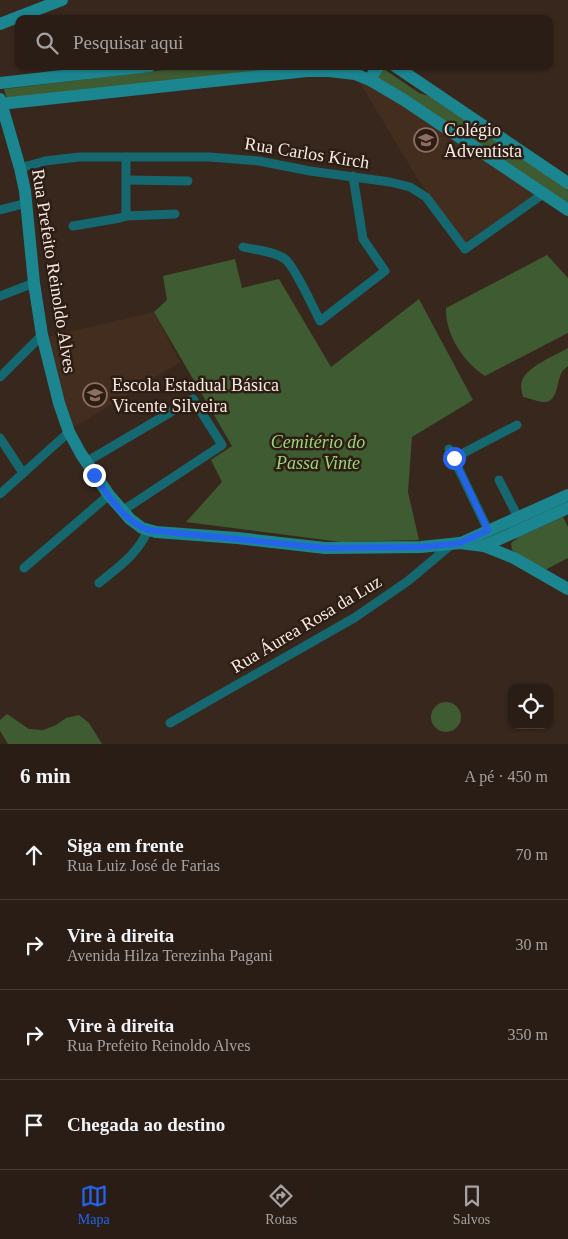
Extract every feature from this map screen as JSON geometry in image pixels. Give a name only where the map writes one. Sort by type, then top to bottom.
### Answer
[{"type":"main road","points":[[23,15],[62,0]]},
{"type":"main road","points":[[0,24],[15,18]]},
{"type":"main road","points":[[0,83],[115,70]]},
{"type":"main road","points":[[0,102],[320,70]]},
{"type":"main road","points":[[336,70],[355,74],[372,81],[404,100],[568,210]]},
{"type":"main road","points":[[372,81],[376,70]]},
{"type":"main road","points":[[401,70],[568,183]]},
{"type":"main road","name":"Rua Prefeito Reinoldo Alves","points":[[0,102],[5,132],[20,168],[27,202],[34,283],[42,335],[59,403],[69,432],[86,462],[109,495],[136,524],[148,530],[325,548],[421,547],[456,544],[484,546],[514,558],[568,588]]},
{"type":"main road","points":[[456,544],[568,495]]},
{"type":"main road","points":[[484,546],[568,508]]},
{"type":"main road","points":[[484,546],[492,529]]},
{"type":"street","name":"Rua Carlos Kirch","points":[[20,168],[65,159],[126,157],[231,158],[396,183],[419,192],[433,205],[465,250],[543,194]]},
{"type":"street","points":[[126,157],[126,216]]},
{"type":"street","points":[[243,247],[274,254],[285,259],[320,321],[384,271],[363,239],[353,176]]},
{"type":"street","points":[[127,180],[188,181]]},
{"type":"street","points":[[0,210],[27,202]]},
{"type":"street","points":[[73,226],[126,216],[175,214]]},
{"type":"street","points":[[0,296],[34,283]]},
{"type":"street","points":[[0,377],[42,335]]},
{"type":"street","points":[[86,462],[193,399],[222,445],[122,511]]},
{"type":"street","points":[[454,458],[517,425]]},
{"type":"street","points":[[0,494],[69,432]]},
{"type":"street","points":[[0,438],[23,473]]},
{"type":"street","points":[[449,449],[492,529]]},
{"type":"street","points":[[499,480],[518,517]]},
{"type":"street","points":[[24,568],[109,495]]},
{"type":"street","points":[[99,583],[135,552],[144,542],[148,530]]},
{"type":"street","name":"Rua Áurea Rosa da Luz","points":[[170,723],[354,618],[408,581],[456,544]]},
{"type":"shaded area","name":"Colégio Adventista","points":[[357,78],[365,80],[537,194],[466,245],[417,178]]},
{"type":"shaded area","name":"Escola Estadual Básica Vicente Silveira","points":[[154,312],[180,362],[73,428],[46,337]]},
{"type":"green space","points":[[164,70],[264,70],[7,99],[4,89]]},
{"type":"green space","points":[[385,70],[419,93],[429,96],[568,188],[568,205],[378,79],[378,71]]},
{"type":"green space","points":[[547,255],[568,278],[568,333],[485,376],[469,363],[457,346],[446,318],[446,308]]},
{"type":"green space","name":"Cemitério do Passa Vinte","points":[[235,259],[242,288],[279,279],[331,367],[419,299],[473,400],[412,437],[408,492],[419,540],[341,542],[186,522],[222,482],[211,460],[232,446],[154,312],[167,300],[163,276]]},
{"type":"green space","points":[[568,348],[568,366],[560,376],[554,396],[547,402],[523,397],[521,385],[529,371]]},
{"type":"green space","points":[[563,517],[568,527],[568,558],[545,570],[512,550],[511,543],[520,536]]},
{"type":"green space","points":[[446,702],[452,703],[460,711],[460,723],[452,731],[446,732],[440,731],[432,723],[431,717],[432,711],[440,703]]},
{"type":"green space","points":[[7,714],[29,729],[43,730],[56,725],[66,718],[79,715],[89,723],[102,744],[8,744],[0,731],[0,720]]},
{"type":"place","name":"Colégio Adventista","points":[[426,140]]},
{"type":"place","name":"Escola Estadual Básica Vicente Silveira","points":[[95,395]]},
{"type":"route","points":[[94,475],[130,519],[142,528],[156,532],[237,538],[325,548],[421,547],[460,543],[488,530],[454,458]]}]
